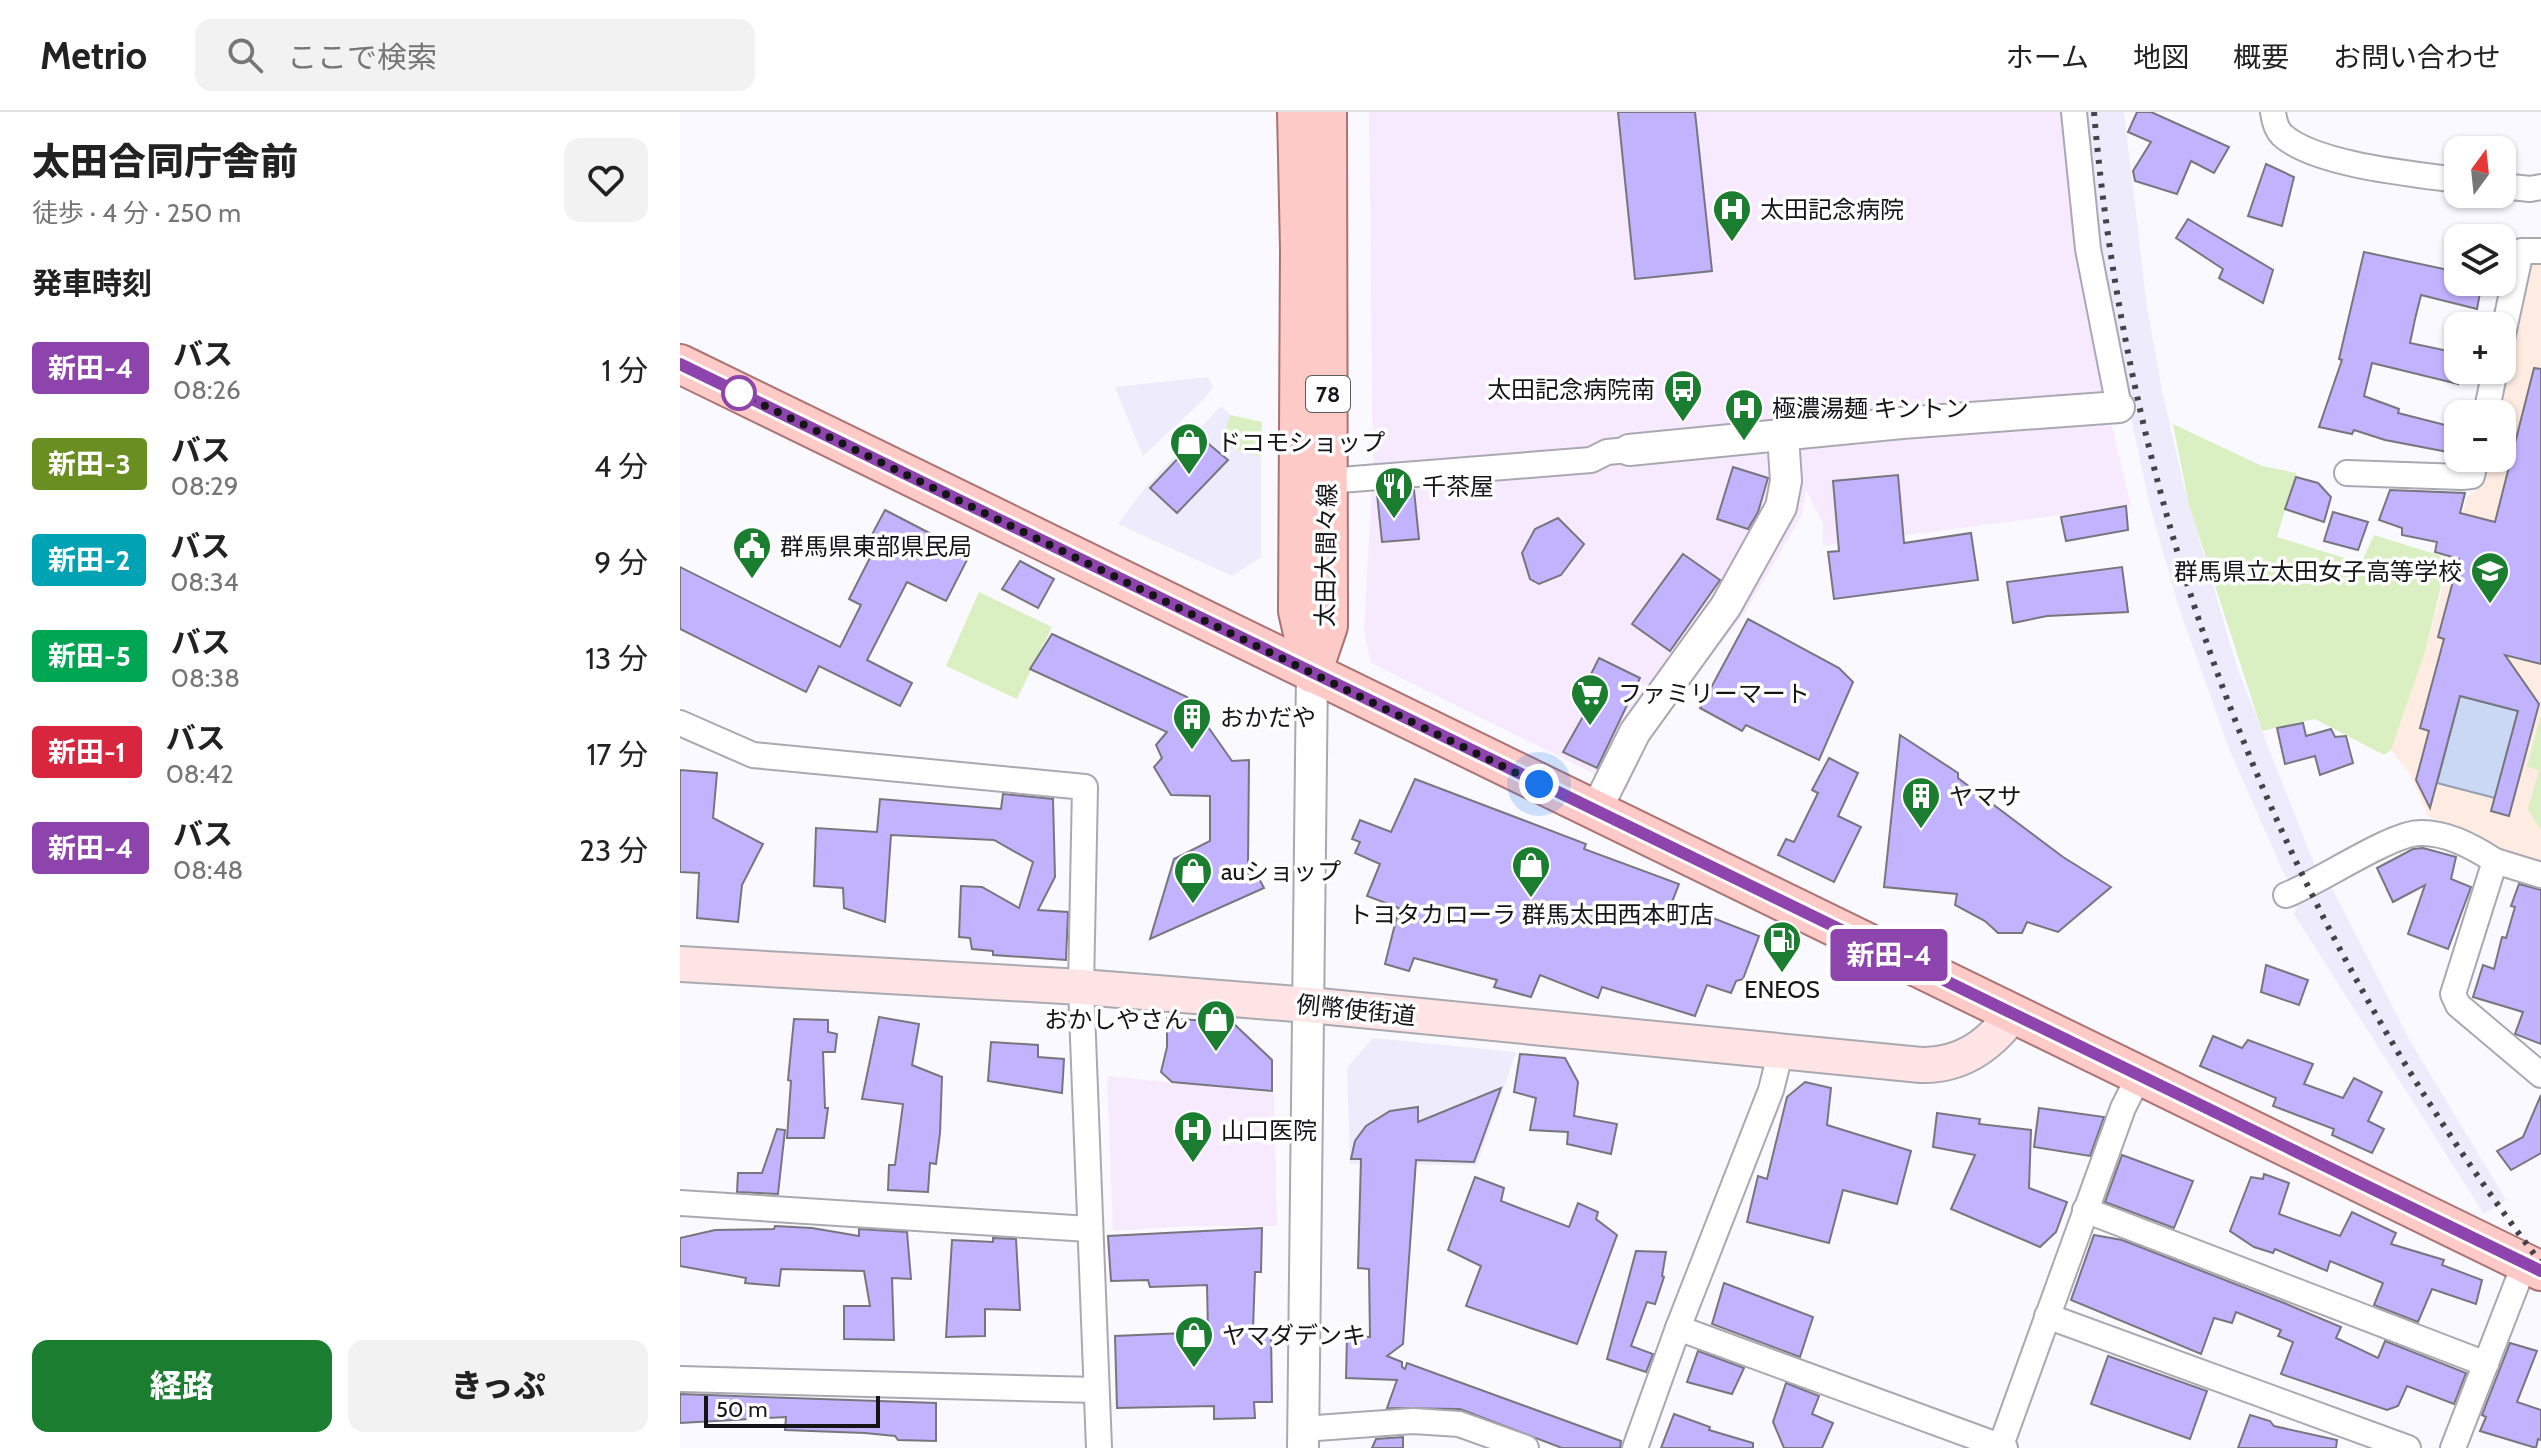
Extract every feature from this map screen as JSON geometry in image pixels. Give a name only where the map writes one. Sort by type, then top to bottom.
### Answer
[{"type":"main road","name":"太田大間々線","points":[[1297,112],[1300,249],[1298,611],[1312,673]]},
{"type":"main road","name":"太田大間々線","points":[[1312,673],[1328,626],[1327,112]]},
{"type":"main road","points":[[680,364],[2533,1268]]},
{"type":"main road","name":"例幣使街道","points":[[680,964],[1081,987],[1309,1005],[1780,1054],[1921,1065],[1950,1064],[1991,1039],[2012,1015]]},
{"type":"street","points":[[1328,481],[1591,460],[1607,452],[1902,423],[2119,407],[2088,249],[2074,112]]},
{"type":"street","points":[[2273,112],[2281,134],[2306,149],[2378,169],[2444,178]]},
{"type":"street","points":[[2516,188],[2541,187]]},
{"type":"street","points":[[2508,312],[2521,251],[2541,251]]},
{"type":"street","points":[[1595,812],[1635,732],[1726,606],[1781,507],[1786,481],[1783,435]]},
{"type":"street","points":[[2347,473],[2462,477],[2472,476],[2473,472]]},
{"type":"street","points":[[1312,673],[1303,1438],[1413,1421],[1462,1436],[1526,1448]]},
{"type":"street","points":[[680,723],[753,755],[893,771],[1085,787],[1081,987],[1099,1448]]},
{"type":"street","points":[[2286,895],[2417,832],[2441,836],[2477,849],[2495,861],[2541,875]]},
{"type":"street","points":[[2495,861],[2453,994],[2458,1005],[2541,1075]]},
{"type":"street","points":[[1635,1448],[1678,1328],[1771,1090],[1780,1054]]},
{"type":"street","points":[[1678,1328],[2002,1447],[2085,1210],[2123,1108],[2139,1076]]},
{"type":"street","points":[[680,1203],[1089,1229]]},
{"type":"street","points":[[2085,1210],[2486,1364]]},
{"type":"street","points":[[2453,1448],[2486,1364],[2533,1268]]},
{"type":"street","points":[[2047,1316],[2408,1448]]},
{"type":"street","points":[[680,1379],[1096,1390]]},
{"type":"shaded area","name":"極濃湯麺 キントン","points":[[1369,112],[2065,112],[2098,369],[2131,506],[1823,546],[1823,523],[1806,490],[1802,515],[1743,616],[1685,687],[1643,749],[1627,790],[1371,663],[1364,630],[1373,469]]},
{"type":"shaded area","points":[[2083,112],[2124,112],[2147,307],[2184,487],[2237,667],[2315,866],[2289,879],[2230,751],[2178,605],[2149,502],[2108,308]]},
{"type":"shaded area","name":"群馬県立太田女子高等学校","points":[[2541,258],[2541,863],[2500,849],[2474,832],[2429,817],[2410,774],[2391,750],[2425,652],[2467,497],[2477,490],[2482,472],[2516,472],[2516,400],[2500,400],[2503,384],[2516,384],[2516,316],[2527,259]]},
{"type":"shaded area","points":[[1208,377],[1213,387],[1204,399],[1143,456],[1115,387]]},
{"type":"shaded area","points":[[1221,406],[1230,415],[1222,445],[1261,457],[1261,557],[1232,576],[1118,524],[1145,488]]},
{"type":"shaded area","points":[[2331,886],[2410,1041],[2506,1200],[2484,1214],[2294,914],[2298,904]]},
{"type":"shaded area","points":[[1373,1038],[1516,1052],[1477,1165],[1350,1164],[1347,1068]]},
{"type":"shaded area","name":"山口医院","points":[[1107,1076],[1274,1093],[1277,1226],[1191,1226],[1113,1231]]},
{"type":"green space","points":[[1230,415],[1262,422],[1261,457],[1222,445]]},
{"type":"green space","points":[[2173,424],[2262,466],[2296,473],[2277,537],[2361,563],[2374,535],[2448,558],[2425,652],[2391,750],[2384,755],[2315,719],[2262,731],[2189,505]]},
{"type":"green space","points":[[979,592],[1052,627],[1017,699],[946,666]]},
{"type":"green space","points":[[2541,714],[2541,830],[2528,809],[2539,770],[2527,767]]},
{"type":"water","points":[[2460,696],[2518,711],[2495,798],[2437,783]]},
{"type":"building","points":[[1618,112],[1695,112],[1712,271],[1635,279]]},
{"type":"building","points":[[2137,112],[2151,112],[2229,147],[2214,173],[2191,161],[2177,194],[2135,181],[2133,171],[2151,142],[2128,132]]},
{"type":"building","points":[[2266,164],[2294,177],[2282,226],[2248,216]]},
{"type":"building","points":[[2188,219],[2273,270],[2263,303],[2219,278],[2223,269],[2176,238]]},
{"type":"building","points":[[2364,252],[2444,269],[2444,296],[2479,296],[2477,309],[2421,295],[2410,343],[2444,350],[2444,381],[2372,363],[2364,396],[2399,409],[2398,413],[2444,425],[2444,451],[2385,440],[2354,430],[2352,434],[2319,427],[2342,360],[2339,359]]},
{"type":"building","points":[[2534,368],[2541,369],[2541,664],[2505,655],[2539,704],[2509,816],[2491,811],[2518,711],[2460,696],[2430,808],[2416,780],[2429,731],[2420,728],[2444,639],[2438,637],[2459,559],[2435,552],[2437,542],[2402,535],[2402,528],[2379,520],[2390,490],[2465,493],[2460,513],[2495,522],[2508,472],[2516,472],[2516,439]]},
{"type":"building","points":[[1199,436],[1228,460],[1177,513],[1150,488]]},
{"type":"building","points":[[1733,467],[1768,478],[1758,512],[1748,529],[1717,519]]},
{"type":"building","points":[[1898,475],[1904,543],[1971,533],[1978,580],[1834,599],[1828,552],[1839,551],[1833,481]]},
{"type":"building","points":[[2296,477],[2318,483],[2331,497],[2324,522],[2285,509]]},
{"type":"building","points":[[1414,490],[1419,539],[1382,542],[1377,494]]},
{"type":"building","points":[[2126,506],[2128,530],[2066,541],[2061,517]]},
{"type":"building","points":[[885,510],[970,554],[946,601],[907,582],[867,660],[912,683],[900,706],[819,666],[806,692],[680,629],[680,567],[840,647],[861,605],[849,599],[876,546],[868,542]]},
{"type":"building","points":[[2333,512],[2368,522],[2358,550],[2324,541]]},
{"type":"building","points":[[1558,518],[1584,544],[1561,575],[1539,584],[1530,579],[1522,553],[1535,529]]},
{"type":"building","points":[[1683,554],[1720,580],[1670,651],[1632,624]]},
{"type":"building","points":[[1020,561],[1054,579],[1038,608],[1002,589]]},
{"type":"building","points":[[2122,567],[2128,612],[2047,616],[2013,623],[2007,582]]},
{"type":"building","points":[[1748,619],[1839,668],[1853,682],[1819,760],[1746,725],[1742,731],[1700,708]]},
{"type":"building","points":[[1052,634],[1187,697],[1232,761],[1249,760],[1248,865],[1253,867],[1264,888],[1150,939],[1174,859],[1210,841],[1210,796],[1171,795],[1154,767],[1162,758],[1156,745],[1167,732],[1030,669]]},
{"type":"building","points":[[1599,658],[1640,678],[1597,768],[1563,752],[1598,690],[1586,684]]},
{"type":"building","points":[[2303,723],[2306,736],[2331,729],[2335,737],[2346,736],[2353,763],[2320,775],[2315,756],[2285,764],[2277,728]]},
{"type":"building","points":[[1900,735],[1958,773],[1958,778],[2063,857],[2111,887],[2058,932],[2027,922],[2022,933],[1998,933],[1985,921],[1955,905],[1957,894],[1884,887]]},
{"type":"building","points":[[1829,758],[1858,773],[1838,816],[1861,827],[1834,882],[1778,855],[1786,839],[1794,842],[1818,793],[1812,790]]},
{"type":"building","points":[[680,770],[717,773],[713,818],[763,844],[742,885],[738,922],[697,918],[699,873],[680,872]]},
{"type":"building","points":[[1415,779],[1586,844],[1584,849],[1679,884],[1672,902],[1759,936],[1743,979],[1736,981],[1731,993],[1707,985],[1695,1016],[1602,987],[1598,998],[1540,975],[1531,997],[1494,987],[1497,980],[1414,958],[1409,971],[1385,964],[1399,908],[1367,896],[1380,864],[1355,853],[1360,842],[1352,839],[1360,820],[1391,832]]},
{"type":"building","points":[[1003,794],[1053,799],[1055,877],[1038,910],[1068,912],[1066,960],[993,955],[993,951],[972,949],[970,938],[959,937],[961,886],[982,887],[1019,908],[1033,862],[994,840],[891,835],[885,922],[844,908],[843,888],[814,886],[816,828],[877,832],[880,799],[1001,809]]},
{"type":"building","points":[[2423,848],[2456,857],[2451,879],[2471,887],[2448,949],[2408,934],[2425,885],[2393,902],[2377,868],[2413,849]]},
{"type":"building","points":[[2519,884],[2541,890],[2541,1044],[2515,1034],[2523,1012],[2473,997],[2483,965],[2494,969],[2502,937],[2506,938],[2515,907],[2511,906]]},
{"type":"building","points":[[2266,965],[2308,980],[2299,1005],[2261,992]]},
{"type":"building","points":[[879,1017],[919,1024],[912,1065],[942,1077],[940,1133],[936,1164],[930,1163],[928,1192],[888,1190],[889,1165],[895,1165],[903,1104],[862,1099]]},
{"type":"building","name":"おかしやさん","points":[[1167,1018],[1233,1023],[1272,1060],[1272,1091],[1172,1082],[1161,1072],[1167,1047]]},
{"type":"building","points":[[794,1019],[828,1020],[828,1032],[837,1034],[835,1052],[823,1052],[825,1108],[828,1108],[824,1138],[787,1138],[791,1081],[788,1080]]},
{"type":"building","points":[[2213,1036],[2242,1048],[2248,1040],[2313,1064],[2304,1084],[2343,1098],[2354,1078],[2382,1092],[2368,1121],[2384,1129],[2372,1153],[2332,1135],[2334,1129],[2273,1106],[2276,1098],[2200,1066]]},
{"type":"building","points":[[991,1042],[1038,1045],[1038,1057],[1064,1059],[1062,1093],[988,1081]]},
{"type":"building","points":[[1520,1054],[1565,1058],[1578,1082],[1574,1116],[1617,1124],[1611,1154],[1567,1144],[1568,1132],[1530,1130],[1536,1098],[1514,1092]]},
{"type":"building","points":[[1805,1082],[1831,1088],[1827,1125],[1911,1151],[1897,1204],[1843,1190],[1829,1243],[1747,1222],[1758,1176],[1767,1179],[1787,1097]]},
{"type":"building","points":[[1501,1088],[1474,1162],[1416,1160],[1403,1344],[1387,1356],[1402,1362],[1405,1369],[1407,1363],[1621,1441],[1620,1448],[1562,1448],[1460,1409],[1387,1408],[1397,1380],[1346,1378],[1347,1336],[1370,1337],[1369,1269],[1358,1268],[1361,1159],[1351,1159],[1355,1141],[1366,1126],[1390,1111],[1418,1107],[1418,1122]]},
{"type":"building","points":[[2541,1095],[2541,1153],[2511,1170],[2497,1151],[2523,1137]]},
{"type":"building","points":[[2039,1108],[2104,1117],[2090,1156],[2034,1147]]},
{"type":"building","points":[[1937,1113],[1980,1119],[1979,1124],[2031,1130],[2029,1188],[2067,1202],[2056,1232],[2040,1247],[1951,1209],[1975,1155],[1933,1147]]},
{"type":"building","points":[[777,1129],[785,1130],[778,1194],[737,1192],[738,1173],[762,1173]]},
{"type":"building","points":[[2122,1155],[2193,1181],[2174,1228],[2105,1202]]},
{"type":"building","points":[[2264,1174],[2289,1183],[2279,1214],[2340,1236],[2352,1212],[2396,1233],[2391,1244],[2444,1260],[2442,1265],[2482,1280],[2476,1304],[2432,1289],[2418,1322],[2374,1305],[2383,1283],[2330,1261],[2327,1271],[2275,1249],[2273,1253],[2254,1247],[2230,1231],[2251,1177],[2263,1179]]},
{"type":"building","points":[[1475,1177],[1504,1188],[1501,1201],[1569,1227],[1578,1203],[1598,1212],[1596,1219],[1617,1235],[1577,1344],[1466,1306],[1481,1266],[1448,1250]]},
{"type":"building","points":[[775,1226],[859,1236],[859,1229],[907,1232],[911,1279],[892,1278],[894,1340],[844,1339],[844,1306],[870,1306],[864,1271],[781,1269],[779,1286],[745,1283],[746,1278],[680,1266],[680,1238],[715,1230],[774,1229]]},
{"type":"building","points":[[1262,1228],[1261,1272],[1255,1272],[1253,1330],[1271,1330],[1272,1402],[1254,1402],[1255,1418],[1214,1419],[1214,1406],[1117,1408],[1115,1336],[1208,1332],[1207,1285],[1150,1287],[1148,1280],[1111,1281],[1108,1236]]},
{"type":"building","points":[[2094,1235],[2122,1240],[2341,1327],[2336,1338],[2378,1358],[2385,1341],[2466,1373],[2454,1404],[2407,1386],[2398,1406],[2387,1410],[2281,1374],[2293,1342],[2278,1336],[2281,1330],[2236,1312],[2232,1323],[2214,1318],[2201,1354],[2071,1300]]},
{"type":"building","points":[[993,1238],[1016,1239],[1020,1310],[985,1309],[985,1336],[946,1337],[952,1240],[993,1242]]},
{"type":"building","points":[[1636,1251],[1666,1252],[1664,1277],[1655,1304],[1647,1302],[1631,1346],[1653,1354],[1646,1372],[1607,1359]]},
{"type":"building","points":[[1724,1283],[1813,1317],[1800,1357],[1712,1324]]},
{"type":"building","points":[[2510,1343],[2537,1351],[2517,1402],[2541,1410],[2541,1440],[2538,1439],[2536,1448],[2480,1431],[2486,1417],[2482,1415]]},
{"type":"building","points":[[1698,1351],[1744,1368],[1732,1394],[1687,1382]]},
{"type":"building","points":[[2108,1356],[2207,1391],[2190,1439],[2091,1404]]},
{"type":"building","points":[[1786,1383],[1819,1396],[1812,1414],[1833,1423],[1822,1448],[1784,1448],[1773,1422]]},
{"type":"building","points":[[680,1394],[936,1403],[936,1441],[898,1440],[895,1436],[865,1433],[785,1430],[786,1417],[680,1423]]},
{"type":"building","points":[[1674,1414],[1710,1427],[1709,1430],[1753,1443],[1753,1448],[1661,1448]]},
{"type":"building","points":[[2250,1415],[2270,1421],[2274,1426],[2337,1440],[2336,1448],[2238,1448]]},
{"type":"building","points":[[1403,1437],[1403,1448],[1372,1448],[1376,1439]]},
{"type":"railway","points":[[2094,112],[2113,269],[2143,422],[2184,573],[2235,720],[2297,863],[2368,1001],[2450,1135],[2541,1263]]},
{"type":"bus line","name":"新田-4","points":[[680,364],[2541,1271]]},
{"type":"place","name":"太田記念病院","points":[[1732,243]]},
{"type":"place","name":"太田記念病院南","points":[[1683,423]]},
{"type":"place","name":"極濃湯麺 キントン","points":[[1744,442]]},
{"type":"place","name":"ドコモショップ","points":[[1189,476]]},
{"type":"place","name":"千茶屋","points":[[1394,520]]},
{"type":"place","name":"群馬県東部県民局","points":[[752,580]]},
{"type":"place","name":"群馬県立太田女子高等学校","points":[[2490,605]]},
{"type":"place","name":"ファミリーマート","points":[[1590,727]]},
{"type":"place","name":"おかだや","points":[[1192,751]]},
{"type":"place","name":"ヤマサ","points":[[1921,830]]},
{"type":"place","name":"トヨタカローラ 群馬太田西本町店","points":[[1531,899]]},
{"type":"place","name":"auショップ","points":[[1193,905]]},
{"type":"place","name":"ENEOS","points":[[1782,974]]},
{"type":"place","name":"おかしやさん","points":[[1216,1053]]},
{"type":"place","name":"山口医院","points":[[1193,1164]]},
{"type":"place","name":"ヤマダデンキ","points":[[1194,1369]]},
{"type":"route","points":[[739,393],[1539,784]]}]
